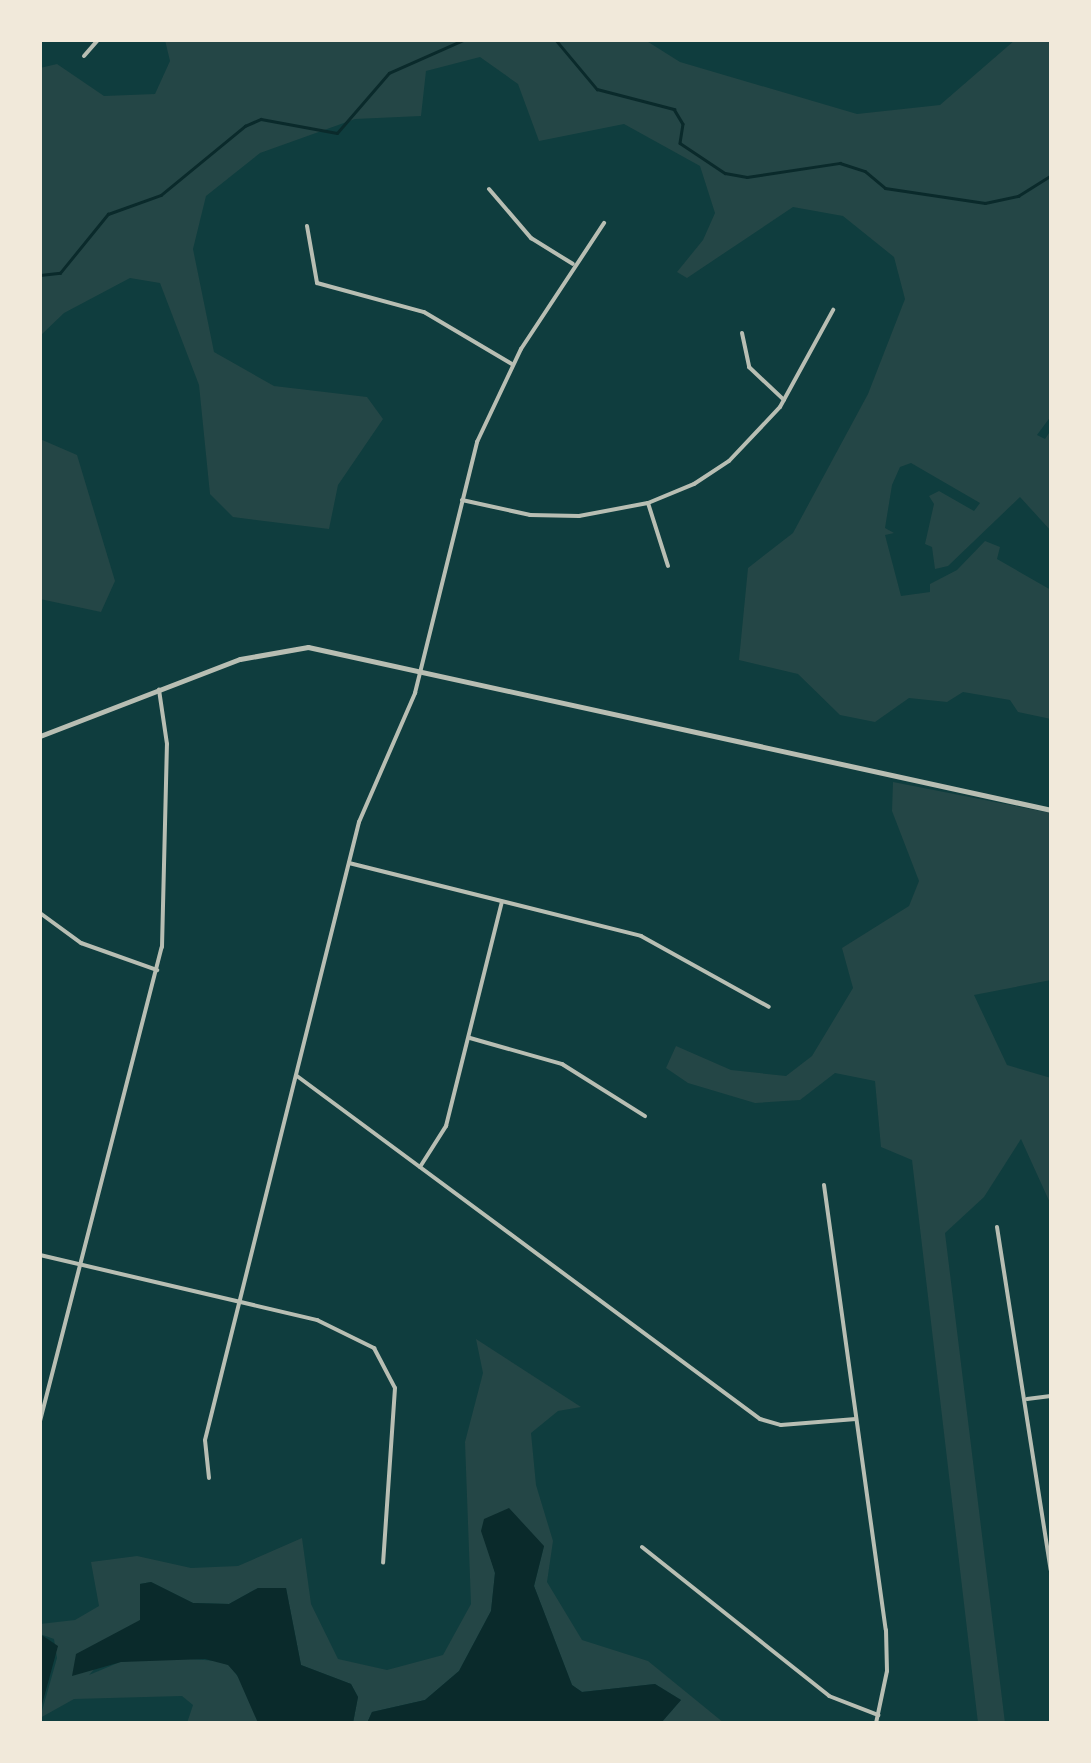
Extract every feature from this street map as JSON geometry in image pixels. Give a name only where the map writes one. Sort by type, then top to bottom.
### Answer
[{"type":"street","points":[[84,56],[98,40]]},
{"type":"street","points":[[488,189],[534,240],[573,264]]},
{"type":"street","points":[[208,1478],[205,1440],[349,863],[366,798],[421,670],[483,423],[512,364],[573,264],[604,223]]},
{"type":"street","points":[[307,226],[314,280],[411,306],[512,364]]},
{"type":"street","points":[[462,500],[555,516],[648,503],[729,461],[784,400],[832,310]]},
{"type":"street","points":[[742,333],[749,367],[784,400]]},
{"type":"street","points":[[648,503],[668,566]]},
{"type":"street","points":[[40,736],[160,690],[295,647],[421,670],[1051,810]]},
{"type":"street","points":[[40,1417],[157,970],[164,924],[167,744],[160,690]]},
{"type":"street","points":[[349,863],[651,940],[770,1007]]},
{"type":"street","points":[[420,1167],[443,1134],[502,902]]},
{"type":"street","points":[[40,913],[81,943],[157,970]]},
{"type":"street","points":[[470,1038],[562,1064],[645,1116]]},
{"type":"street","points":[[297,1076],[760,1419],[781,1425],[856,1418]]},
{"type":"street","points":[[824,1184],[886,1630],[876,1723]]},
{"type":"street","points":[[997,1227],[1051,1570]]},
{"type":"street","points":[[40,1255],[335,1326],[374,1348],[389,1366],[396,1399],[383,1564]]},
{"type":"street","points":[[1027,1400],[1051,1396]]},
{"type":"street","points":[[1042,1503],[1051,1502]]},
{"type":"street","points":[[642,1547],[829,1696],[878,1715]]},
{"type":"shaded area","points":[[165,40],[645,40],[680,62],[857,114],[940,105],[1015,40],[1051,40],[1051,416],[1037,435],[1045,439],[1051,430],[1051,531],[1020,497],[948,566],[935,569],[932,547],[925,544],[934,504],[929,496],[939,491],[974,511],[980,503],[911,463],[900,467],[892,485],[885,528],[894,533],[885,535],[901,596],[930,592],[930,584],[957,570],[985,541],[1000,547],[997,559],[1051,590],[1051,719],[1018,712],[1010,700],[963,692],[947,702],[909,698],[875,722],[840,715],[798,674],[739,660],[748,568],[793,533],[868,394],[905,299],[894,257],[843,216],[793,207],[687,278],[677,272],[703,240],[715,213],[700,166],[624,124],[539,141],[518,84],[480,57],[426,71],[421,116],[355,119],[260,153],[206,196],[193,249],[214,352],[274,386],[367,397],[383,419],[338,485],[329,529],[233,517],[210,494],[199,385],[160,283],[130,278],[64,313],[40,336],[40,68],[57,64],[104,96],[155,94],[170,61]]},
{"type":"shaded area","points":[[40,439],[77,455],[115,581],[101,612],[40,599]]},
{"type":"shaded area","points":[[893,782],[1051,813],[1051,980],[974,995],[1007,1065],[1051,1078],[1051,1205],[1021,1139],[984,1197],[945,1233],[1005,1723],[978,1723],[912,1160],[881,1147],[875,1081],[835,1073],[800,1100],[755,1103],[688,1083],[666,1068],[676,1046],[731,1070],[786,1076],[812,1056],[853,988],[842,948],[909,906],[919,881],[892,811]]},
{"type":"shaded area","points":[[476,1339],[581,1407],[558,1411],[531,1433],[536,1485],[553,1541],[547,1582],[582,1640],[648,1661],[724,1723],[661,1723],[681,1700],[655,1684],[582,1692],[572,1685],[534,1586],[544,1546],[487,1545],[495,1573],[491,1611],[459,1671],[425,1700],[372,1712],[367,1723],[353,1723],[358,1697],[351,1684],[301,1665],[286,1588],[258,1588],[229,1604],[193,1603],[151,1582],[140,1584],[140,1620],[89,1675],[120,1662],[164,1657],[217,1661],[229,1665],[251,1694],[258,1723],[187,1723],[193,1705],[182,1696],[74,1699],[40,1718],[57,1658],[54,1639],[40,1634],[40,1624],[75,1620],[99,1606],[91,1562],[137,1556],[191,1568],[238,1566],[302,1538],[311,1604],[338,1659],[387,1670],[443,1655],[471,1604],[465,1442],[483,1373]]},
{"type":"shaded area","points":[[509,1508],[544,1546],[534,1586],[572,1685],[582,1692],[655,1684],[681,1700],[661,1723],[367,1723],[372,1712],[425,1700],[459,1671],[491,1611],[495,1573],[481,1531],[484,1519]]},
{"type":"shaded area","points":[[151,1582],[193,1603],[229,1604],[258,1588],[286,1588],[301,1665],[351,1684],[358,1697],[353,1723],[258,1723],[237,1675],[228,1665],[205,1659],[121,1662],[72,1676],[76,1654],[140,1620],[140,1584]]},
{"type":"shaded area","points":[[40,1634],[58,1646],[40,1712]]},
{"type":"waterway","points":[[40,275],[60,273],[108,214],[161,195],[245,126],[261,119],[337,133],[389,73],[463,40]]},
{"type":"waterway","points":[[556,40],[597,89],[674,109],[683,124],[680,143],[725,173],[747,177],[840,163],[865,171],[885,188],[985,203],[1018,196],[1051,175]]}]
